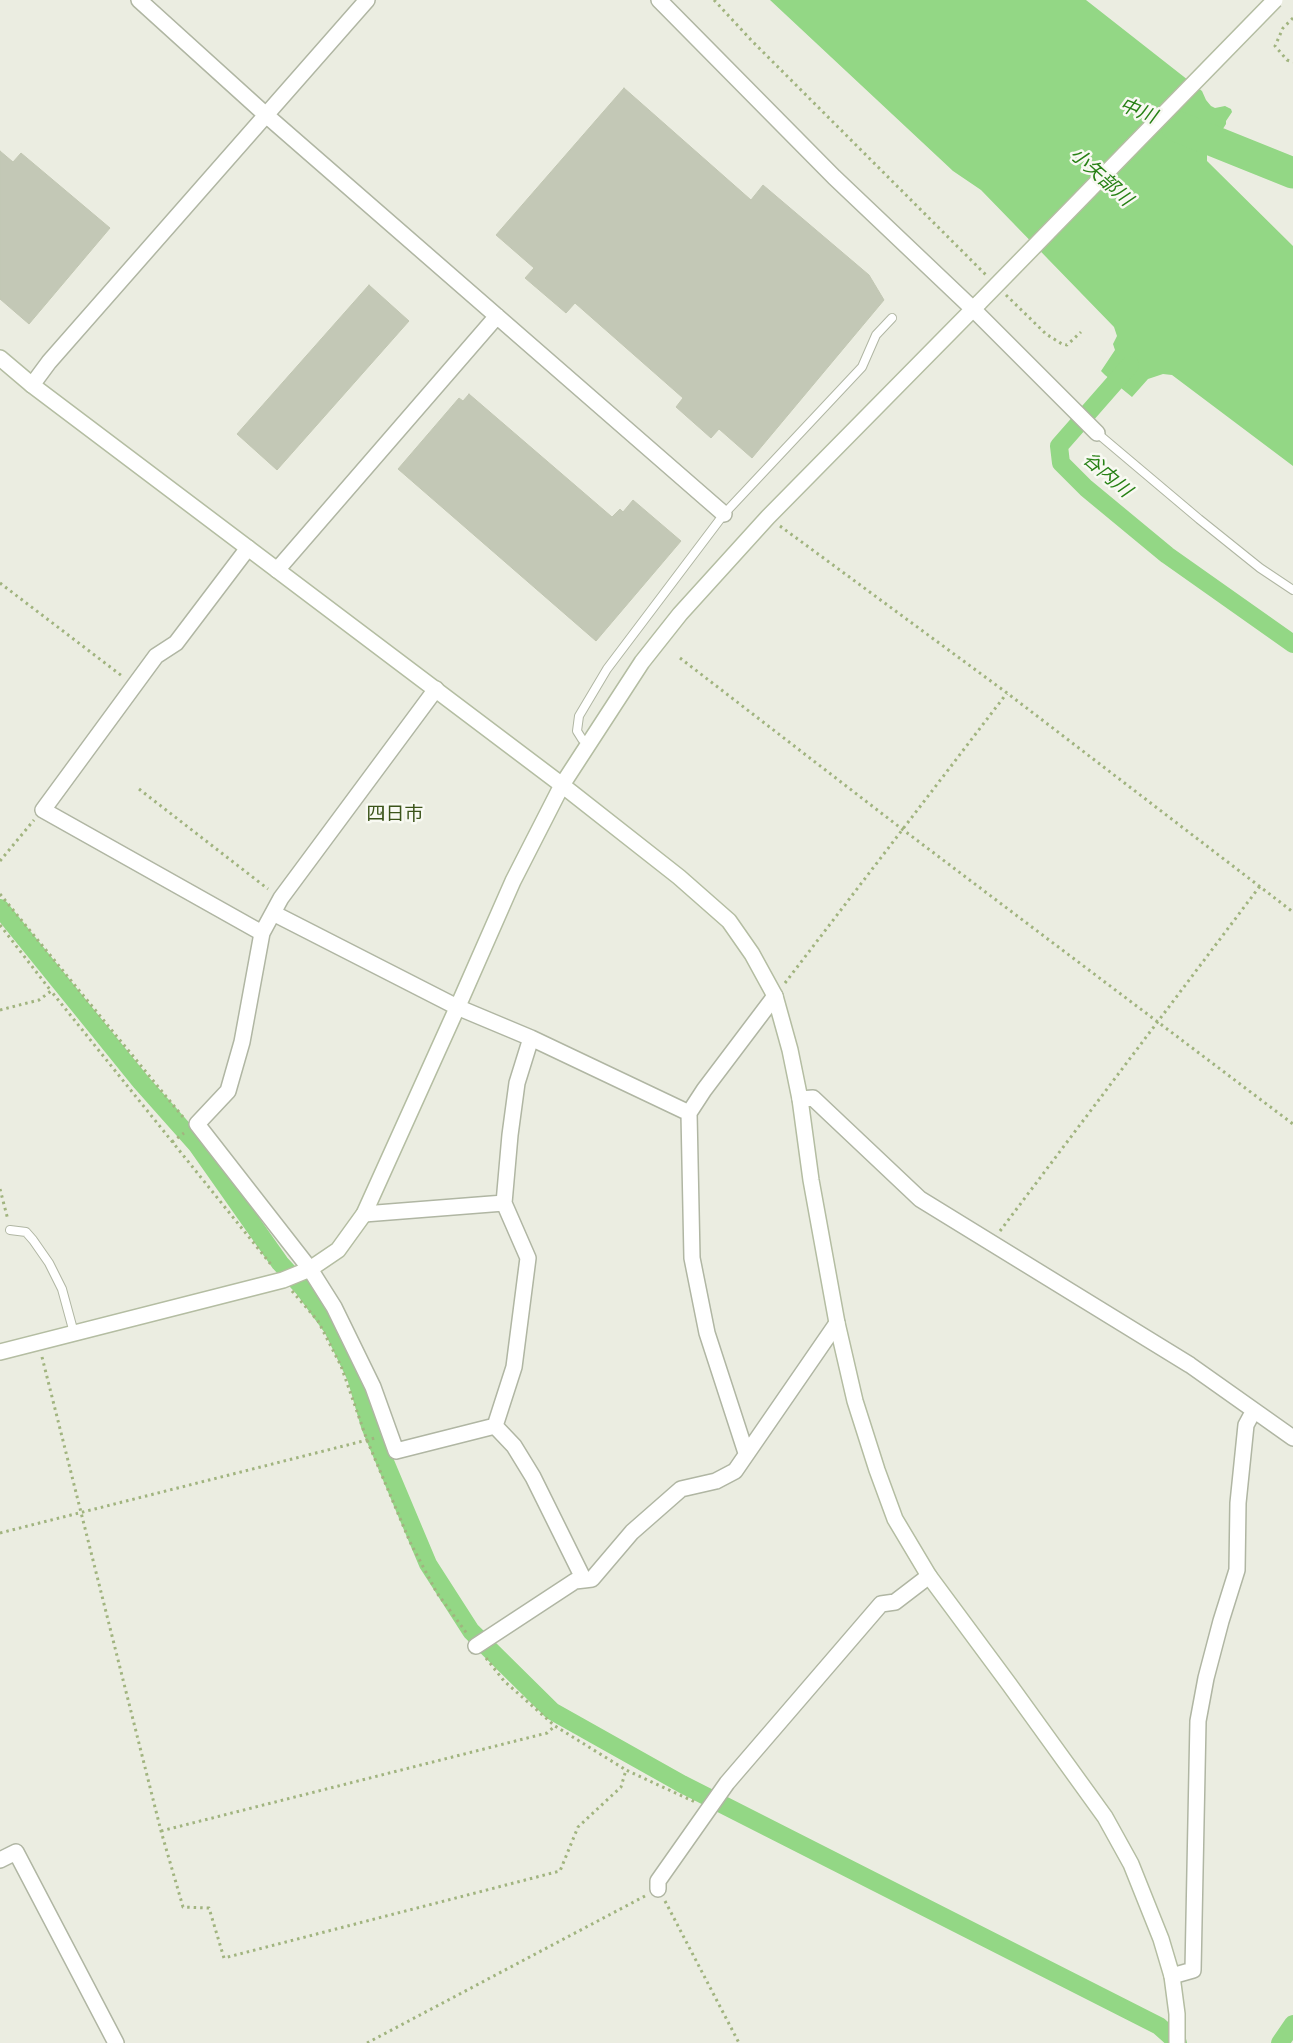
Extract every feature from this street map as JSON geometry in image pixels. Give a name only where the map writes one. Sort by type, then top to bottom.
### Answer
[{"type":"street","points":[[139,0],[266,115],[724,514]]},
{"type":"street","points":[[32,385],[49,362],[367,0]]},
{"type":"street","points":[[659,0],[834,177],[976,305],[1097,433]]},
{"type":"street","points":[[0,1352],[284,1279],[306,1271],[338,1250],[364,1214],[513,880],[562,785],[642,662],[680,614],[768,517],[1276,0]]},
{"type":"street","points":[[277,570],[497,316]]},
{"type":"street","points":[[0,358],[32,385],[562,785],[679,877],[729,921],[752,954],[775,996],[790,1050],[800,1099],[811,1180],[837,1323],[855,1401],[895,1519],[929,1576],[1105,1817],[1131,1864],[1158,1930],[1172,1976],[1177,2019],[1177,2043]]},
{"type":"street","points":[[248,548],[176,643],[156,656],[43,810],[262,933]]},
{"type":"street","points":[[436,689],[281,898],[262,933],[242,1042],[228,1091],[197,1124],[334,1306],[373,1386],[396,1451],[495,1426]]},
{"type":"street","points":[[273,913],[457,1007],[531,1038],[690,1113]]},
{"type":"street","points":[[746,1453],[707,1333],[692,1258],[690,1113],[704,1090],[775,996]]},
{"type":"street","points":[[495,1426],[514,1367],[528,1258],[504,1203],[517,1083],[531,1038]]},
{"type":"street","points":[[800,1099],[813,1098],[920,1199],[990,1244],[1190,1365],[1293,1438]]},
{"type":"street","points":[[364,1214],[504,1203]]},
{"type":"street","points":[[476,1646],[575,1581],[592,1578],[632,1532],[681,1489],[735,1472],[746,1453],[837,1323]]},
{"type":"street","points":[[1172,1976],[1194,1970],[1198,1721],[1206,1678],[1218,1631],[1237,1570],[1239,1494],[1246,1425],[1254,1412]]},
{"type":"street","points":[[495,1426],[514,1446],[533,1477],[584,1580]]},
{"type":"street","points":[[658,1889],[658,1881],[727,1782],[881,1604],[895,1602],[929,1576]]},
{"type":"street","points":[[0,1860],[16,1852],[116,2043]]},
{"type":"lane","points":[[590,744],[582,739],[578,731],[579,716],[607,669],[724,514],[862,367],[876,335],[892,318]]},
{"type":"lane","points":[[1097,433],[1229,544],[1293,590]]},
{"type":"lane","points":[[10,1230],[26,1232],[49,1262],[62,1289],[74,1333]]},
{"type":"path","points":[[714,0],[990,278]]},
{"type":"path","points":[[1293,18],[1283,28],[1275,46],[1287,60],[1293,62]]},
{"type":"path","points":[[1004,292],[1046,334],[1062,344],[1067,345],[1081,332]]},
{"type":"path","points":[[768,517],[1007,693],[1293,912]]},
{"type":"path","points":[[0,583],[134,686]]},
{"type":"path","points":[[680,658],[902,829],[1293,1124]]},
{"type":"path","points":[[775,996],[1007,693]]},
{"type":"path","points":[[139,788],[281,898]]},
{"type":"path","points":[[0,861],[43,810]]},
{"type":"path","points":[[990,1244],[1260,886]]},
{"type":"path","points":[[0,894],[172,1106],[187,1121],[197,1124]]},
{"type":"path","points":[[0,925],[318,1322],[341,1366],[367,1440],[414,1550],[437,1593],[504,1681],[555,1726],[626,1770],[712,1802]]},
{"type":"path","points":[[0,1010],[39,1000],[51,991]]},
{"type":"path","points":[[0,1190],[10,1230]]},
{"type":"path","points":[[38,1342],[161,1831],[183,1907],[208,1908],[224,1958],[560,1871],[578,1827],[621,1788],[626,1770]]},
{"type":"path","points":[[0,1533],[390,1434]]},
{"type":"path","points":[[161,1831],[547,1733],[555,1726]]},
{"type":"path","points":[[367,2043],[658,1889],[739,2043]]},
{"type":"water","name":"小矢部川","points":[[770,0],[1086,0],[1202,91],[1211,106],[1215,108],[1225,106],[1231,109],[1232,112],[1226,124],[1207,154],[1207,161],[1293,246],[1293,466],[1172,375],[1163,374],[1148,379],[1132,397],[1105,375],[1101,371],[1115,350],[1113,344],[1117,336],[1114,327],[981,190],[953,171]]},
{"type":"building","points":[[624,88],[751,200],[763,185],[869,275],[884,300],[752,458],[719,429],[711,438],[676,407],[683,398],[575,303],[566,313],[525,278],[534,268],[496,235]]},
{"type":"building","points":[[0,151],[13,162],[21,153],[110,228],[29,324],[0,299]]},
{"type":"building","points":[[369,285],[409,321],[277,470],[237,434]]},
{"type":"building","points":[[469,394],[612,517],[620,509],[623,512],[633,500],[681,541],[596,641],[398,469],[459,398],[463,401]]},
{"type":"waterway","name":"中川","points":[[1176,126],[1293,173]]},
{"type":"waterway","name":"谷内川","points":[[1130,365],[1059,446],[1061,463],[1086,488],[1167,555],[1293,644]]},
{"type":"waterway","points":[[0,908],[141,1082],[197,1145],[280,1263],[304,1289],[333,1329],[356,1377],[370,1426],[428,1564],[471,1631],[552,1711],[682,1784],[1159,2026],[1178,2043]]},
{"type":"waterway","points":[[1280,2043],[1293,2024]]},
{"type":"district","name":"四日市","points":[[395,814]]}]
